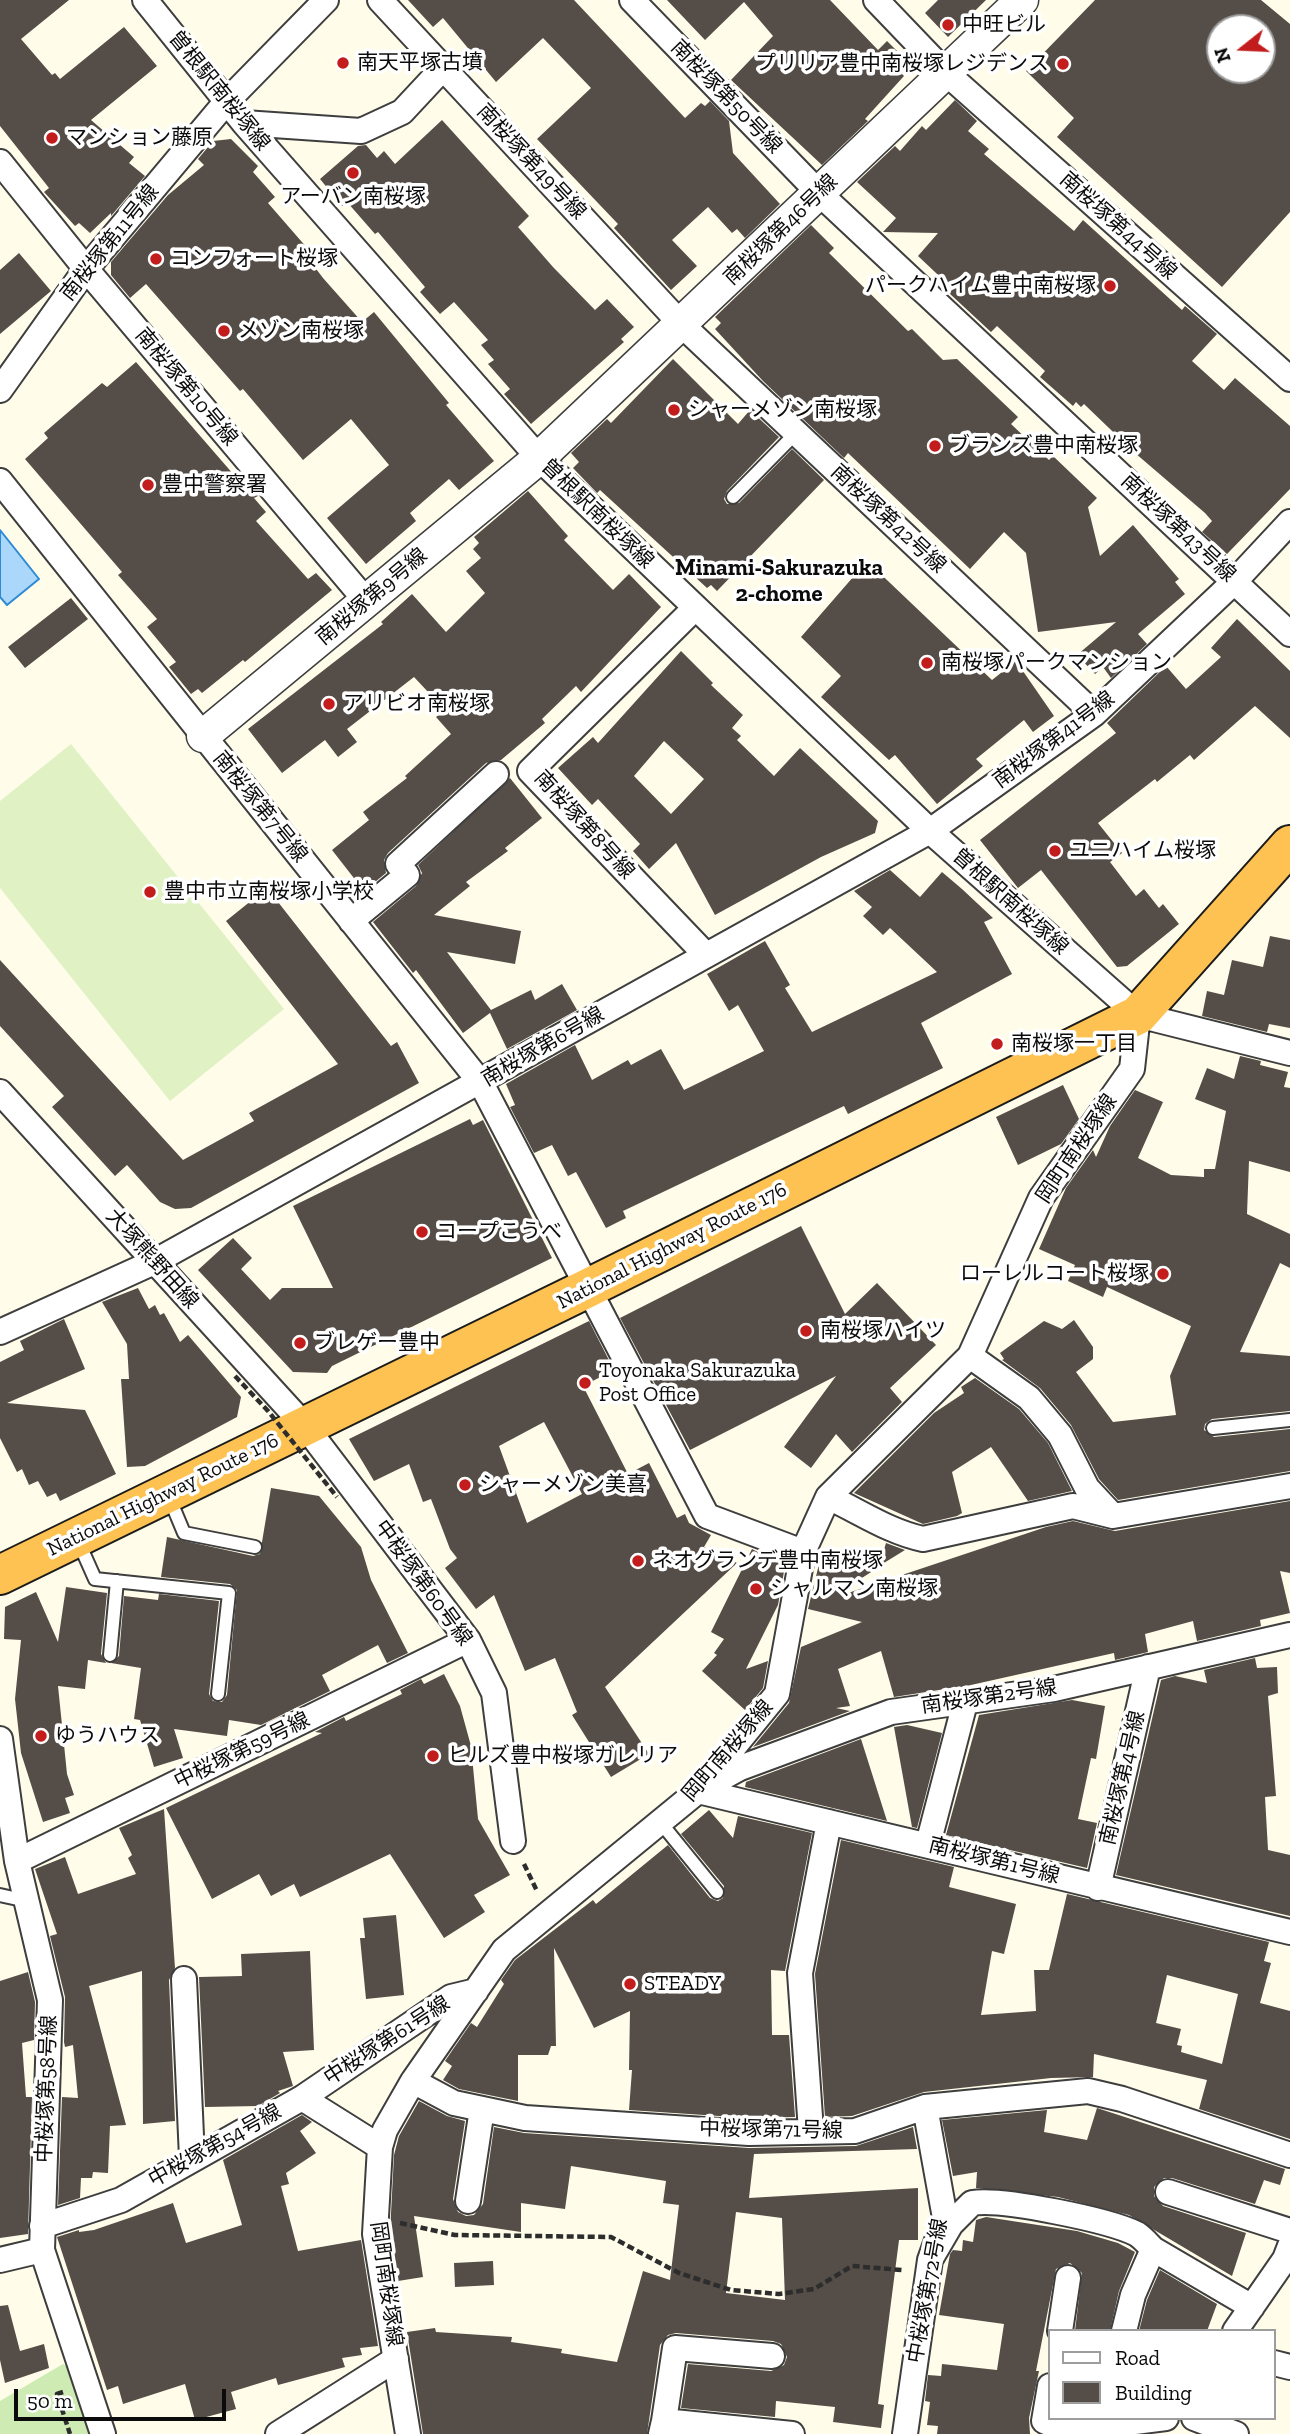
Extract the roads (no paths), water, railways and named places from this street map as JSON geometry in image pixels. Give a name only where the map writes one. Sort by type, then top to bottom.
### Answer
[{"type":"highway","name":"National Highway Route 176","points":[[0,1576],[1138,1015],[1282,860]]},
{"type":"street","name":"曽根駅南桜塚線","points":[[145,0],[244,123],[539,458],[694,609],[930,831],[1138,1015],[1290,1052]]},
{"type":"street","name":"南桜塚第11号線","points":[[0,390],[86,269],[227,101],[326,0]]},
{"type":"street","name":"南桜塚第49号線","points":[[380,0],[682,325]]},
{"type":"street","name":"南桜塚第50号線","points":[[632,0],[819,193]]},
{"type":"street","name":"南桜塚第44号線","points":[[876,0],[945,72],[1290,379]]},
{"type":"street","name":"南桜塚第46号線","points":[[539,458],[1022,0]]},
{"type":"street","points":[[244,123],[361,131],[402,112],[443,68]]},
{"type":"street","name":"南桜塚第10号線","points":[[0,162],[86,269],[367,602]]},
{"type":"street","name":"南桜塚第43号線","points":[[819,193],[1290,634]]},
{"type":"street","name":"南桜塚第42号線","points":[[682,325],[1094,714]]},
{"type":"street","name":"南桜塚第9号線","points":[[203,736],[539,458]]},
{"type":"street","name":"南桜塚第7号線","points":[[0,481],[481,1083],[586,1289],[708,1516],[803,1552]]},
{"type":"street","name":"南桜塚第41号線","points":[[930,831],[1094,714],[1235,581],[1290,522]]},
{"type":"street","name":"南桜塚第8号線","points":[[694,609],[530,771],[705,954]]},
{"type":"street","points":[[351,921],[407,875],[398,864],[496,774]]},
{"type":"street","name":"南桜塚第6号線","points":[[0,1332],[155,1262],[930,831]]},
{"type":"street","name":"岡町南桜塚線","points":[[408,2434],[375,2234],[380,2147],[385,2130],[413,2081],[504,1950],[698,1791],[777,1694],[803,1552],[828,1497],[970,1356],[1041,1198],[1132,1069],[1138,1015]]},
{"type":"street","name":"大塚熊野田線","points":[[0,1092],[305,1426]]},
{"type":"street","points":[[970,1356],[1029,1398],[1060,1435],[1087,1488],[1113,1516]]},
{"type":"street","name":"中桜塚第60号線","points":[[305,1426],[468,1640],[494,1693],[513,1841]]},
{"type":"street","points":[[828,1497],[881,1522],[898,1534],[922,1539],[1073,1507],[1113,1516],[1290,1486]]},
{"type":"street","name":"中桜塚第59号線","points":[[17,1861],[468,1640]]},
{"type":"street","name":"南桜塚第2号線","points":[[698,1791],[740,1768],[880,1716],[966,1699],[1054,1689],[1148,1667],[1289,1640]]},
{"type":"street","name":"南桜塚第4号線","points":[[1098,1888],[1148,1667]]},
{"type":"street","points":[[928,1844],[943,1774],[966,1699]]},
{"type":"street","name":"中桜塚第58号線","points":[[0,1739],[17,1861],[50,2000],[42,2238],[103,2434]]},
{"type":"street","name":"南桜塚第1号線","points":[[698,1791],[1290,1932]]},
{"type":"street","points":[[811,2132],[800,1973],[829,1822]]},
{"type":"street","points":[[184,1979],[192,2158]]},
{"type":"street","name":"中桜塚第61号線","points":[[302,2098],[451,1997],[476,1991]]},
{"type":"street","name":"中桜塚第71号線","points":[[413,2081],[454,2103],[525,2118],[749,2133],[855,2130],[925,2108],[1088,2091],[1122,2099],[1290,2155]]},
{"type":"street","name":"中桜塚第54号線","points":[[0,2260],[121,2200],[302,2098],[380,2147]]},
{"type":"street","name":"中桜塚第72号線","points":[[905,2434],[929,2266],[945,2218],[925,2108]]},
{"type":"street","points":[[468,2201],[482,2109]]},
{"type":"street","points":[[1168,2192],[1290,2231]]},
{"type":"street","points":[[929,2266],[951,2224],[965,2208],[980,2202],[1108,2222],[1139,2235],[1153,2249],[1252,2307]]},
{"type":"street","points":[[1236,2329],[1285,2259],[1290,2246]]},
{"type":"street","points":[[1125,2329],[1133,2295],[1153,2249]]},
{"type":"street","points":[[1059,2329],[1068,2278]]},
{"type":"street","points":[[772,2356],[675,2348],[662,2428],[792,2434]]},
{"type":"street","points":[[278,2434],[396,2359]]},
{"type":"street","points":[[1048,2398],[1044,2421],[1065,2433],[1107,2422],[1136,2420]]},
{"type":"street","points":[[1199,2420],[1236,2434]]},
{"type":"lane","points":[[733,498],[796,433]]},
{"type":"lane","points":[[1213,1429],[1290,1420]]},
{"type":"lane","points":[[167,1493],[184,1533],[256,1547]]},
{"type":"lane","points":[[77,1537],[96,1579],[229,1593],[218,1694]]},
{"type":"lane","points":[[110,1655],[117,1581]]},
{"type":"lane","points":[[661,1823],[718,1892]]},
{"type":"lane","points":[[0,1895],[27,1901]]},
{"type":"water","points":[[0,530],[39,579],[7,605],[0,597]]},
{"type":"place","name":"中旺ビル","points":[[948,25]]},
{"type":"place","name":"南天平塚古墳","points":[[343,63]]},
{"type":"place","name":"プリリア豊中南桜塚レジデンス","points":[[1063,64]]},
{"type":"place","name":"マンション藤原","points":[[52,138]]},
{"type":"place","name":"アーバン南桜塚","points":[[353,173]]},
{"type":"place","name":"コンフォート桜塚","points":[[156,259]]},
{"type":"place","name":"パークハイム豊中南桜塚","points":[[1110,286]]},
{"type":"place","name":"メゾン南桜塚","points":[[224,331]]},
{"type":"place","name":"シャーメゾン南桜塚","points":[[674,410]]},
{"type":"place","name":"ブランズ豊中南桜塚","points":[[935,446]]},
{"type":"place","name":"豊中警察署","points":[[148,485]]},
{"type":"place","name":"南桜塚パークマンション","points":[[927,663]]},
{"type":"place","name":"アリビオ南桜塚","points":[[329,704]]},
{"type":"place","name":"ユニハイム桜塚","points":[[1055,851]]},
{"type":"place","name":"豊中市立南桜塚小学校","points":[[150,892]]},
{"type":"place","name":"南桜塚一丁目","points":[[997,1044]]},
{"type":"place","name":"コープこうべ","points":[[422,1232]]},
{"type":"place","name":"ローレルコート桜塚","points":[[1163,1274]]},
{"type":"place","name":"南桜塚ハイツ","points":[[806,1331]]},
{"type":"place","name":"ブレゲー豊中","points":[[300,1343]]},
{"type":"place","name":"Toyonaka Sakurazuka Post Office","points":[[585,1383]]},
{"type":"place","name":"シャーメゾン美喜","points":[[465,1485]]},
{"type":"place","name":"ネオグランデ豊中南桜塚","points":[[638,1561]]},
{"type":"place","name":"シャルマン南桜塚","points":[[756,1589]]},
{"type":"place","name":"ゆうハウス","points":[[41,1736]]},
{"type":"place","name":"ヒルズ豊中桜塚ガレリア","points":[[433,1756]]},
{"type":"place","name":"STEADY","points":[[630,1984]]},
{"type":"district","name":"Minami-Sakurazuka 2-chome","points":[[779,581]]}]
